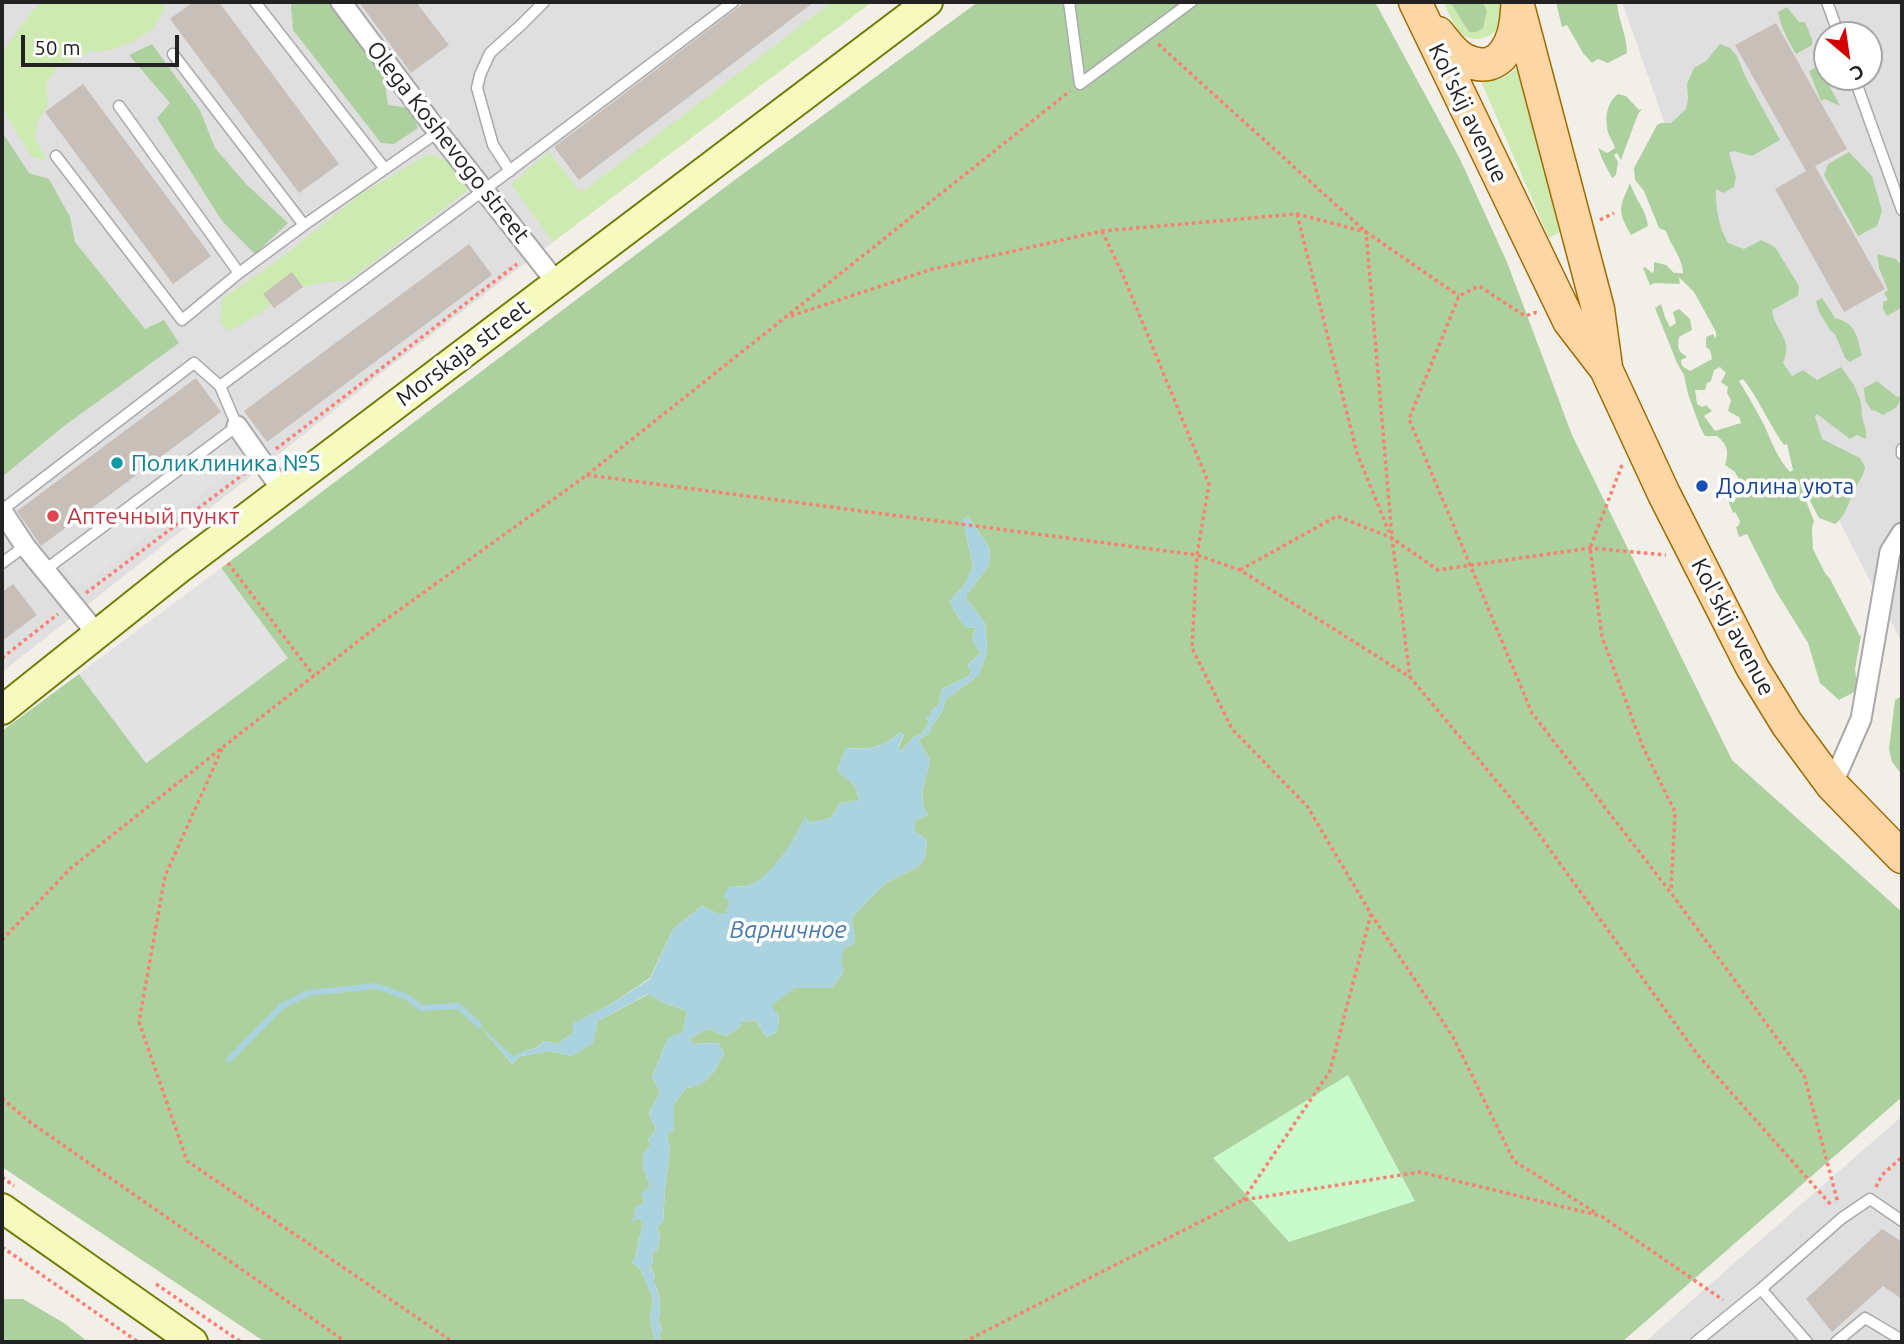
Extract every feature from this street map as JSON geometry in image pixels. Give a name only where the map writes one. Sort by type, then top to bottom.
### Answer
[{"type":"main road","points":[[1416,3],[1450,48],[1464,60],[1481,65],[1494,62],[1503,56],[1511,43],[1516,29],[1517,3]]},
{"type":"main road","name":"Kol'skij avenue","points":[[1416,3],[1569,320],[1606,369],[1664,494],[1752,667],[1787,724],[1832,785],[1902,857]]},
{"type":"main road","name":"Kol'skij avenue","points":[[1517,3],[1598,309],[1606,369]]},
{"type":"street","name":"Olega Koshevogo street","points":[[341,2],[438,132],[556,282]]},
{"type":"street","name":"Morskaja street","points":[[2,710],[282,490],[928,2]]},
{"type":"street","points":[[237,426],[282,490]]},
{"type":"street","points":[[2,510],[26,546],[97,634]]},
{"type":"street","points":[[1832,785],[1861,719],[1890,552],[1902,533]]},
{"type":"street","points":[[2,1208],[193,1342]]},
{"type":"lane","points":[[255,2],[385,169]]},
{"type":"lane","points":[[510,171],[493,145],[477,88],[490,53],[544,2]]},
{"type":"lane","points":[[220,386],[733,2]]},
{"type":"lane","points":[[1069,2],[1080,83],[1191,2]]},
{"type":"lane","points":[[1828,2],[1834,21]]},
{"type":"lane","points":[[173,54],[304,225]]},
{"type":"lane","points":[[1859,91],[1902,210]]},
{"type":"lane","points":[[119,106],[239,273]]},
{"type":"lane","points":[[57,156],[182,320],[304,225],[438,132]]},
{"type":"lane","points":[[2,510],[194,363],[220,386],[237,426],[45,570]]},
{"type":"lane","points":[[2,563],[26,546]]},
{"type":"lane","points":[[1696,1342],[1842,1218],[1870,1199],[1902,1221]]},
{"type":"lane","points":[[1761,1289],[1807,1342]]},
{"type":"lane","points":[[1836,1342],[1865,1318],[1902,1340]]},
{"type":"path","points":[[1147,35],[1366,232],[1459,296]]},
{"type":"path","points":[[2,940],[71,868],[223,747],[384,621],[587,475],[1080,83]]},
{"type":"path","points":[[787,317],[929,270],[1102,231],[1297,214],[1366,232]]},
{"type":"path","points":[[1297,214],[1357,453],[1392,538]]},
{"type":"path","points":[[1102,231],[1123,275],[1209,484],[1197,555],[1192,648],[1232,729],[1307,806],[1371,914],[1453,1037],[1514,1161],[1601,1216],[1735,1309]]},
{"type":"path","points":[[1366,232],[1392,538],[1410,677]]},
{"type":"path","points":[[1525,316],[1479,286],[1459,296],[1409,419],[1532,713],[1671,893],[1804,1074],[1842,1218]]},
{"type":"path","points":[[1626,457],[1590,548],[1602,637],[1643,747],[1675,812],[1671,893]]},
{"type":"path","points":[[587,475],[1197,555],[1240,570],[1410,677],[1528,819],[1697,1054],[1842,1218]]},
{"type":"path","points":[[1240,570],[1337,516],[1392,538],[1438,570],[1590,548],[1668,555]]},
{"type":"path","points":[[226,560],[314,676]]},
{"type":"path","points":[[223,747],[164,876],[139,1022],[187,1161],[453,1342]]},
{"type":"path","points":[[1243,1200],[1330,1071],[1371,914]]},
{"type":"path","points":[[2,1098],[27,1120],[346,1342]]},
{"type":"path","points":[[1882,1175],[1902,1157]]},
{"type":"path","points":[[964,1342],[1243,1200],[1420,1172],[1601,1216]]},
{"type":"path","points":[[2,1247],[138,1342]]},
{"type":"shaded area","points":[[2,2],[872,2],[778,70],[392,365],[2,672]]},
{"type":"shaded area","points":[[1622,2],[1902,2],[1902,643],[1731,311]]},
{"type":"shaded area","points":[[217,432],[241,464],[79,587],[55,556]]},
{"type":"shaded area","points":[[221,568],[288,658],[146,763],[79,674]]},
{"type":"shaded area","points":[[1902,1116],[1902,1342],[1645,1342],[1757,1243]]},
{"type":"green space","points":[[41,2],[165,2],[164,10],[153,29],[131,43],[86,53],[56,68],[46,84],[48,105],[38,120],[35,138],[47,160],[31,157],[2,107],[2,53]]},
{"type":"green space","points":[[292,2],[332,2],[384,77],[388,105],[410,108],[418,128],[394,144],[381,143],[293,30]]},
{"type":"green space","points":[[832,2],[872,2],[553,242],[511,184],[549,152],[579,191],[585,190]]},
{"type":"green space","points":[[978,2],[1375,2],[1460,159],[1507,262],[1572,435],[1732,760],[1902,912],[1902,1097],[1622,1342],[662,1342],[659,1336],[662,1328],[658,1321],[660,1300],[650,1266],[653,1263],[652,1253],[658,1249],[660,1236],[657,1227],[663,1222],[670,1149],[667,1135],[674,1129],[674,1104],[686,1088],[700,1084],[710,1076],[724,1053],[718,1043],[693,1044],[689,1039],[707,1029],[727,1036],[741,1026],[741,1022],[756,1020],[766,1037],[777,1032],[779,1016],[770,1006],[794,988],[832,988],[844,971],[840,963],[843,949],[854,943],[852,918],[886,883],[919,866],[925,858],[927,840],[915,832],[915,821],[928,815],[922,796],[930,761],[919,740],[930,733],[946,699],[979,675],[987,650],[985,623],[965,597],[989,565],[990,549],[968,516],[963,520],[973,567],[964,585],[949,602],[965,627],[976,628],[973,641],[981,653],[968,664],[971,675],[942,689],[939,704],[926,718],[929,722],[922,734],[914,737],[901,751],[898,749],[904,735],[900,733],[875,747],[846,748],[837,770],[854,785],[859,800],[840,803],[831,818],[809,823],[805,817],[796,836],[773,868],[755,883],[729,886],[724,897],[730,900],[726,913],[716,913],[702,906],[673,929],[650,978],[608,1006],[573,1024],[574,1032],[557,1044],[544,1041],[536,1048],[514,1058],[483,1030],[512,1064],[521,1056],[551,1051],[572,1056],[592,1043],[598,1021],[649,994],[687,1011],[683,1033],[668,1038],[652,1077],[660,1092],[649,1113],[656,1130],[648,1139],[651,1145],[643,1154],[643,1168],[650,1186],[642,1193],[644,1203],[636,1207],[633,1221],[639,1218],[643,1223],[632,1262],[641,1270],[651,1293],[653,1302],[650,1317],[655,1342],[265,1342],[2,1167],[2,731],[79,674],[146,763],[287,658],[221,568],[736,179]]},
{"type":"green space","points":[[1443,2],[1450,2],[1470,32],[1487,10],[1482,2],[1500,2],[1500,24],[1489,36],[1468,38],[1457,28]]},
{"type":"green space","points":[[1450,2],[1482,2],[1487,10],[1483,28],[1469,32]]},
{"type":"green space","points":[[1556,2],[1617,2],[1627,53],[1608,63],[1598,59],[1592,63],[1567,25],[1562,27]]},
{"type":"green space","points":[[1787,7],[1799,22],[1805,22],[1812,39],[1812,45],[1796,54],[1783,29],[1778,12]]},
{"type":"green space","points":[[152,44],[200,110],[215,148],[246,184],[288,223],[255,254],[222,221],[157,118],[170,103],[129,55]]},
{"type":"green space","points":[[1720,44],[1730,48],[1737,56],[1780,140],[1752,156],[1733,151],[1729,153],[1736,177],[1734,187],[1723,193],[1716,189],[1722,231],[1728,243],[1744,249],[1761,240],[1775,247],[1799,286],[1798,296],[1772,310],[1785,341],[1786,355],[1783,363],[1792,376],[1803,370],[1817,380],[1841,367],[1854,385],[1861,402],[1866,439],[1857,435],[1850,439],[1817,414],[1815,416],[1822,439],[1860,458],[1865,467],[1845,513],[1835,524],[1819,518],[1809,499],[1806,501],[1814,521],[1813,549],[1861,636],[1855,669],[1858,690],[1839,700],[1820,683],[1808,643],[1777,593],[1747,534],[1739,537],[1736,527],[1740,521],[1735,512],[1733,513],[1728,500],[1733,503],[1737,497],[1733,498],[1737,486],[1741,483],[1735,472],[1725,465],[1727,452],[1723,442],[1717,436],[1705,436],[1700,427],[1684,375],[1655,308],[1661,304],[1670,327],[1676,323],[1673,312],[1679,309],[1690,319],[1692,330],[1679,337],[1678,344],[1680,351],[1687,357],[1681,360],[1682,366],[1690,371],[1712,359],[1710,350],[1706,347],[1706,337],[1713,334],[1716,339],[1716,332],[1694,292],[1679,277],[1680,284],[1650,285],[1643,268],[1652,273],[1654,262],[1666,265],[1674,273],[1683,273],[1681,262],[1666,231],[1659,228],[1644,191],[1635,180],[1634,168],[1657,125],[1671,123],[1686,109],[1687,84],[1694,68],[1706,61]],"holes":[[[1720,367],[1726,373],[1721,382],[1728,387],[1727,393],[1731,400],[1728,411],[1739,417],[1741,423],[1715,431],[1704,416],[1712,411],[1706,405],[1702,407],[1697,404],[1695,390],[1705,390],[1714,370]],[[1743,379],[1784,445],[1787,444],[1793,470],[1790,472],[1739,381]]]},
{"type":"green space","points":[[1519,65],[1561,232],[1549,238],[1480,79],[1502,78]]},
{"type":"green space","points":[[1817,91],[1832,91],[1840,106],[1825,99],[1821,101]]},
{"type":"green space","points":[[1618,94],[1626,96],[1639,110],[1642,109],[1621,160],[1617,153],[1614,155],[1618,162],[1616,175],[1612,178],[1598,148],[1607,153],[1615,148],[1608,132],[1606,117],[1610,104]]},
{"type":"green space","points":[[2,132],[29,173],[49,179],[70,217],[75,242],[145,329],[164,320],[179,343],[64,426],[2,477]]},
{"type":"green space","points":[[1849,152],[1872,176],[1882,211],[1877,226],[1858,236],[1824,175],[1828,164]]},
{"type":"green space","points":[[429,154],[446,160],[468,190],[348,281],[303,287],[292,273],[271,304],[228,332],[220,322],[222,299],[285,255],[359,195]]},
{"type":"green space","points":[[1630,183],[1648,226],[1631,235],[1621,209]]},
{"type":"green space","points":[[1877,254],[1896,259],[1902,266],[1901,308],[1887,316],[1883,302],[1888,300],[1884,293],[1888,290],[1879,268]]},
{"type":"green space","points":[[1822,298],[1835,318],[1852,327],[1857,336],[1862,355],[1850,362],[1845,358],[1835,334],[1819,312],[1816,301]]},
{"type":"green space","points":[[1877,381],[1897,397],[1902,395],[1897,407],[1883,415],[1872,411],[1865,400],[1864,388]]},
{"type":"green space","points":[[1902,696],[1902,775],[1892,762],[1889,749],[1895,700]]},
{"type":"green space","points":[[1348,1075],[1415,1201],[1289,1242],[1213,1158]]},
{"type":"green space","points":[[2,1299],[23,1299],[64,1323],[88,1342],[2,1342]]},
{"type":"water","name":"Варничное","points":[[968,516],[990,549],[989,565],[965,597],[985,623],[987,650],[979,675],[946,699],[930,733],[919,740],[930,761],[922,795],[924,809],[928,815],[915,821],[915,832],[927,840],[925,858],[919,866],[886,883],[852,918],[854,943],[843,949],[841,963],[844,971],[832,988],[794,988],[771,1006],[779,1016],[777,1032],[766,1037],[756,1020],[741,1022],[741,1026],[727,1036],[707,1029],[689,1039],[693,1044],[718,1043],[724,1053],[710,1076],[700,1084],[686,1088],[674,1104],[674,1130],[667,1135],[670,1149],[663,1223],[657,1227],[660,1236],[658,1249],[652,1253],[653,1263],[650,1266],[659,1296],[658,1321],[662,1328],[659,1336],[662,1342],[655,1342],[650,1317],[653,1302],[651,1293],[641,1270],[632,1262],[643,1223],[639,1218],[632,1222],[636,1207],[644,1202],[641,1193],[650,1186],[643,1168],[643,1154],[651,1145],[648,1139],[656,1130],[649,1113],[660,1092],[652,1077],[668,1038],[683,1032],[687,1011],[648,994],[598,1021],[593,1043],[572,1056],[551,1051],[521,1056],[512,1064],[479,1025],[514,1057],[536,1048],[544,1041],[557,1044],[574,1032],[572,1024],[608,1006],[650,979],[673,929],[702,906],[716,913],[726,913],[729,900],[723,897],[729,886],[746,886],[764,876],[789,846],[805,816],[809,823],[831,818],[840,803],[859,800],[854,785],[837,770],[846,748],[875,747],[900,733],[904,734],[898,748],[901,751],[914,737],[922,734],[929,722],[926,718],[939,704],[942,689],[971,675],[968,664],[981,653],[973,642],[976,628],[965,627],[949,602],[964,585],[973,567],[963,520]]},
{"type":"building","points":[[193,2],[219,2],[339,164],[299,193],[170,19]]},
{"type":"building","points":[[359,2],[416,2],[449,45],[411,73]]},
{"type":"building","points":[[745,2],[814,2],[579,180],[554,147]]},
{"type":"building","points":[[1776,23],[1847,149],[1806,171],[1735,45]]},
{"type":"building","points":[[83,84],[211,256],[173,284],[45,112]]},
{"type":"building","points":[[1815,166],[1885,289],[1844,312],[1775,189]]},
{"type":"building","points":[[469,244],[492,275],[267,442],[244,411]]},
{"type":"building","points":[[292,272],[303,287],[274,308],[263,294]]},
{"type":"building","name":"Поликлиника №5","points":[[196,378],[221,412],[41,546],[17,511]]},
{"type":"building","points":[[13,584],[37,615],[2,641],[2,592]]},
{"type":"building","points":[[1882,1229],[1902,1242],[1902,1299],[1883,1286],[1832,1332],[1806,1299]]},
{"type":"waterway","points":[[229,1060],[282,1006],[308,993],[376,986],[407,997],[421,1008],[458,1006],[479,1025]]},
{"type":"place","name":"Поликлиника №5","points":[[117,463]]},
{"type":"place","name":"Долина уюта","points":[[1702,486]]},
{"type":"place","name":"Аптечный пункт","points":[[53,516]]}]
